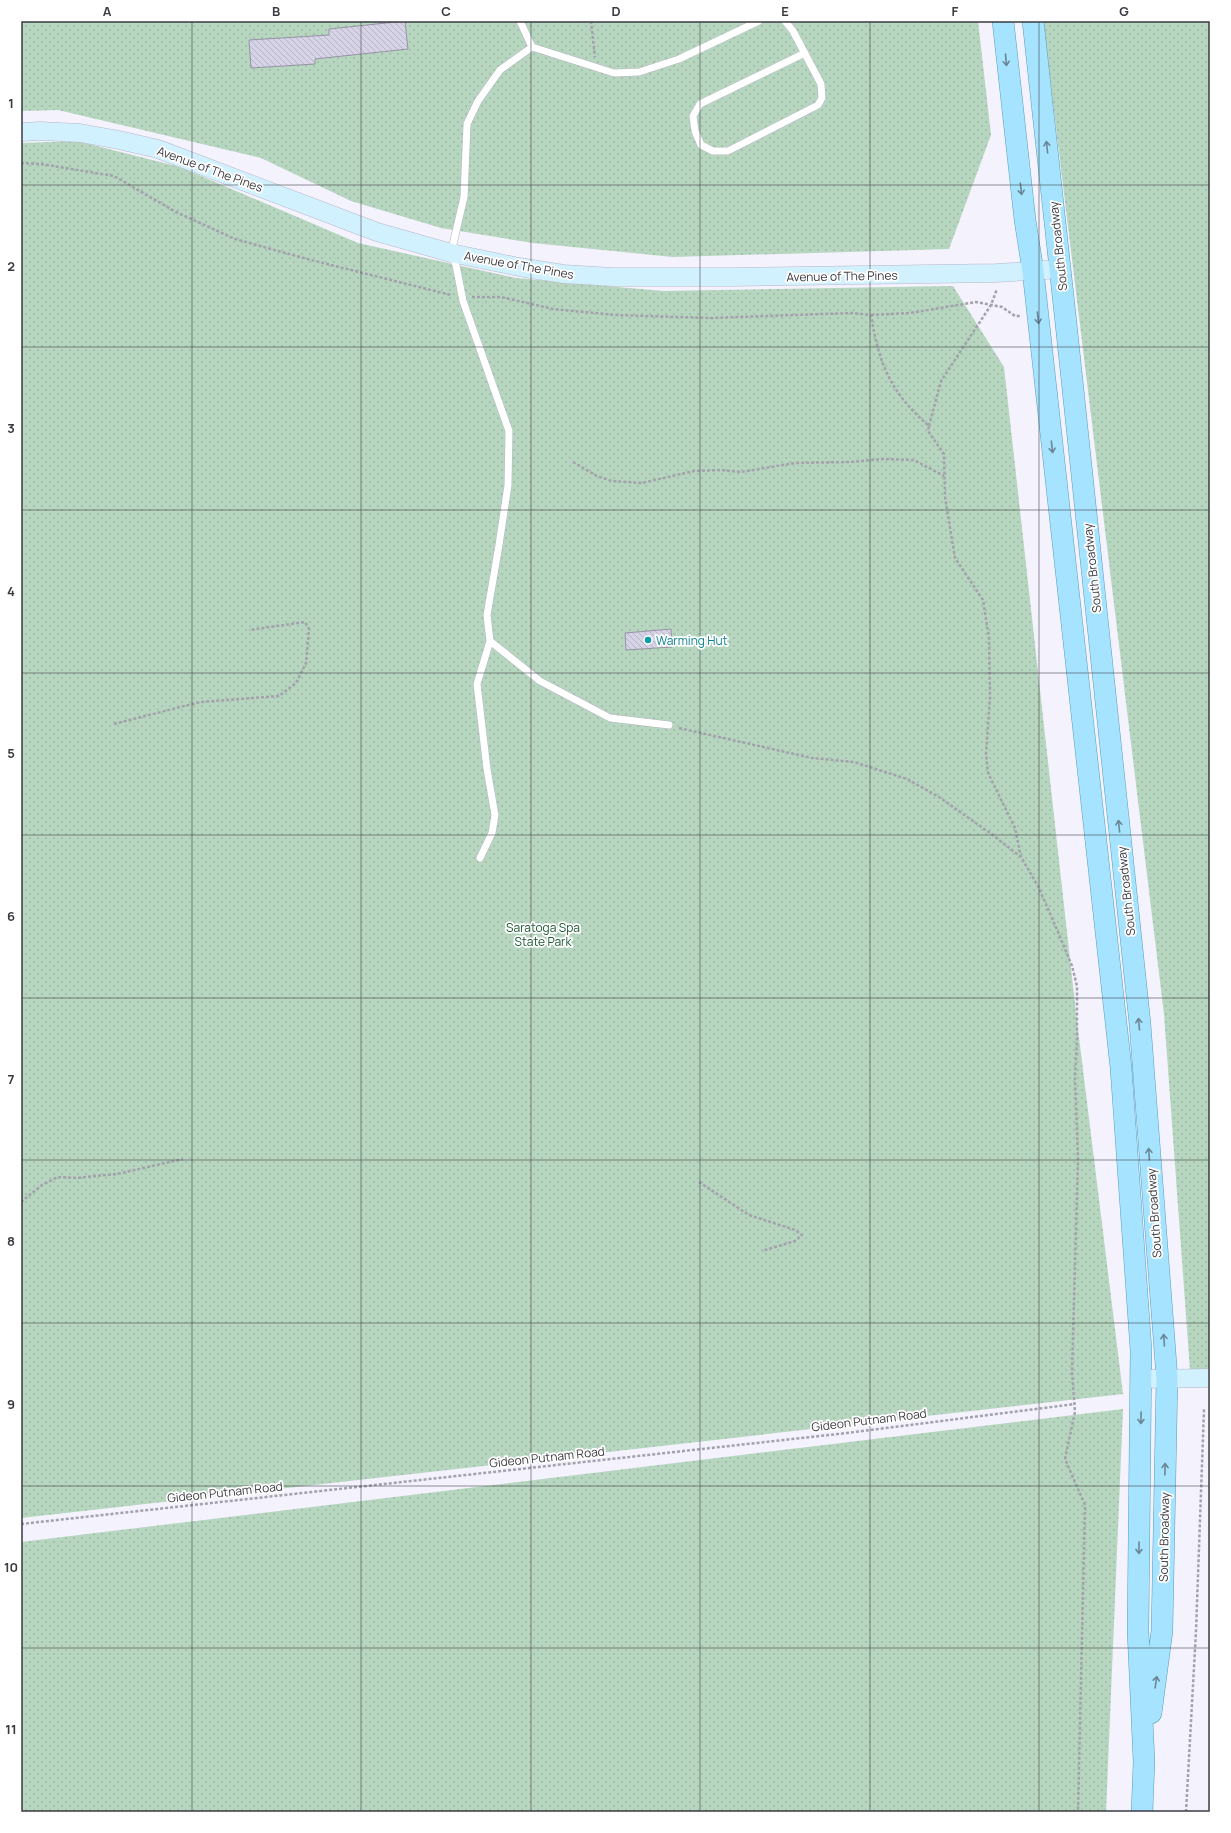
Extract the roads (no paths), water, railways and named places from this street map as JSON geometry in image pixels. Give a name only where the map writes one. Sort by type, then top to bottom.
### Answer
[{"type":"main road","name":"South Broadway","points":[[1003,21],[1006,66],[1033,271],[1121,1068],[1141,1379],[1138,1631],[1144,1762],[1142,1812]]},
{"type":"main road","name":"South Broadway","points":[[1033,21],[1140,1024],[1167,1378],[1162,1631],[1144,1762]]},
{"type":"street","name":"Avenue of The Pines","points":[[21,132],[41,131],[80,133],[158,149],[377,232],[451,253],[549,272],[613,277],[740,277],[1033,271],[1060,269]]},
{"type":"street","points":[[1141,1379],[1210,1378]]},
{"type":"lane","points":[[520,21],[532,47],[614,73],[639,72],[679,59],[759,21]]},
{"type":"lane","points":[[785,21],[793,31],[821,84],[822,98],[818,105],[728,151],[713,151],[701,145],[695,131],[693,116],[700,104],[804,53]]},
{"type":"lane","points":[[480,858],[492,833],[495,815],[487,769],[477,684],[490,641],[486,616],[499,546],[508,485],[509,431],[462,297],[456,265],[451,253],[464,197],[467,124],[478,101],[500,70],[532,47]]},
{"type":"lane","points":[[490,641],[540,681],[610,718],[669,726]]},
{"type":"place","name":"Warming Hut","points":[[648,640]]},
{"type":"park label","name":"Saratoga Spa State Park","points":[[543,934]]}]
